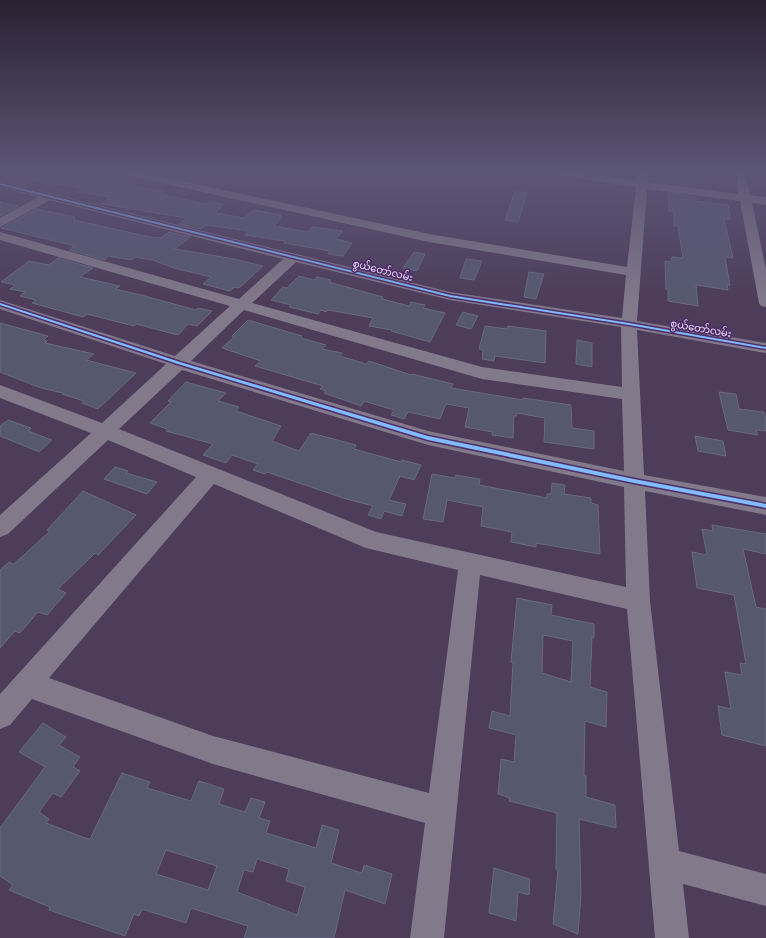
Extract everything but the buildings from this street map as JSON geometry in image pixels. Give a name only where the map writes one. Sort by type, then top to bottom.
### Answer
[{"type":"street","points":[[0,222],[13,215]]},
{"type":"street","name":"စွယ်တော်လမ်း","points":[[123,215],[450,296],[629,324],[766,348]]},
{"type":"street","points":[[322,215],[429,238],[634,272]]},
{"type":"street","points":[[639,215],[629,324],[638,601],[672,938]]},
{"type":"street","points":[[748,215],[766,303]]},
{"type":"street","points":[[0,236],[482,372],[631,394]]},
{"type":"street","points":[[0,528],[293,257]]},
{"type":"street","points":[[0,304],[179,363],[428,438],[634,481],[766,506]]},
{"type":"street","points":[[2,394],[105,431],[374,541],[638,601]]},
{"type":"street","points":[[0,715],[210,475]]},
{"type":"street","points":[[427,938],[470,563]]},
{"type":"street","points":[[27,684],[213,750],[442,812]]},
{"type":"street","points":[[665,863],[766,890]]},
{"type":"cycle path","points":[[124,215],[450,296],[629,324],[766,348]]},
{"type":"cycle path","points":[[0,304],[179,363],[428,438],[634,481],[766,506]]}]
